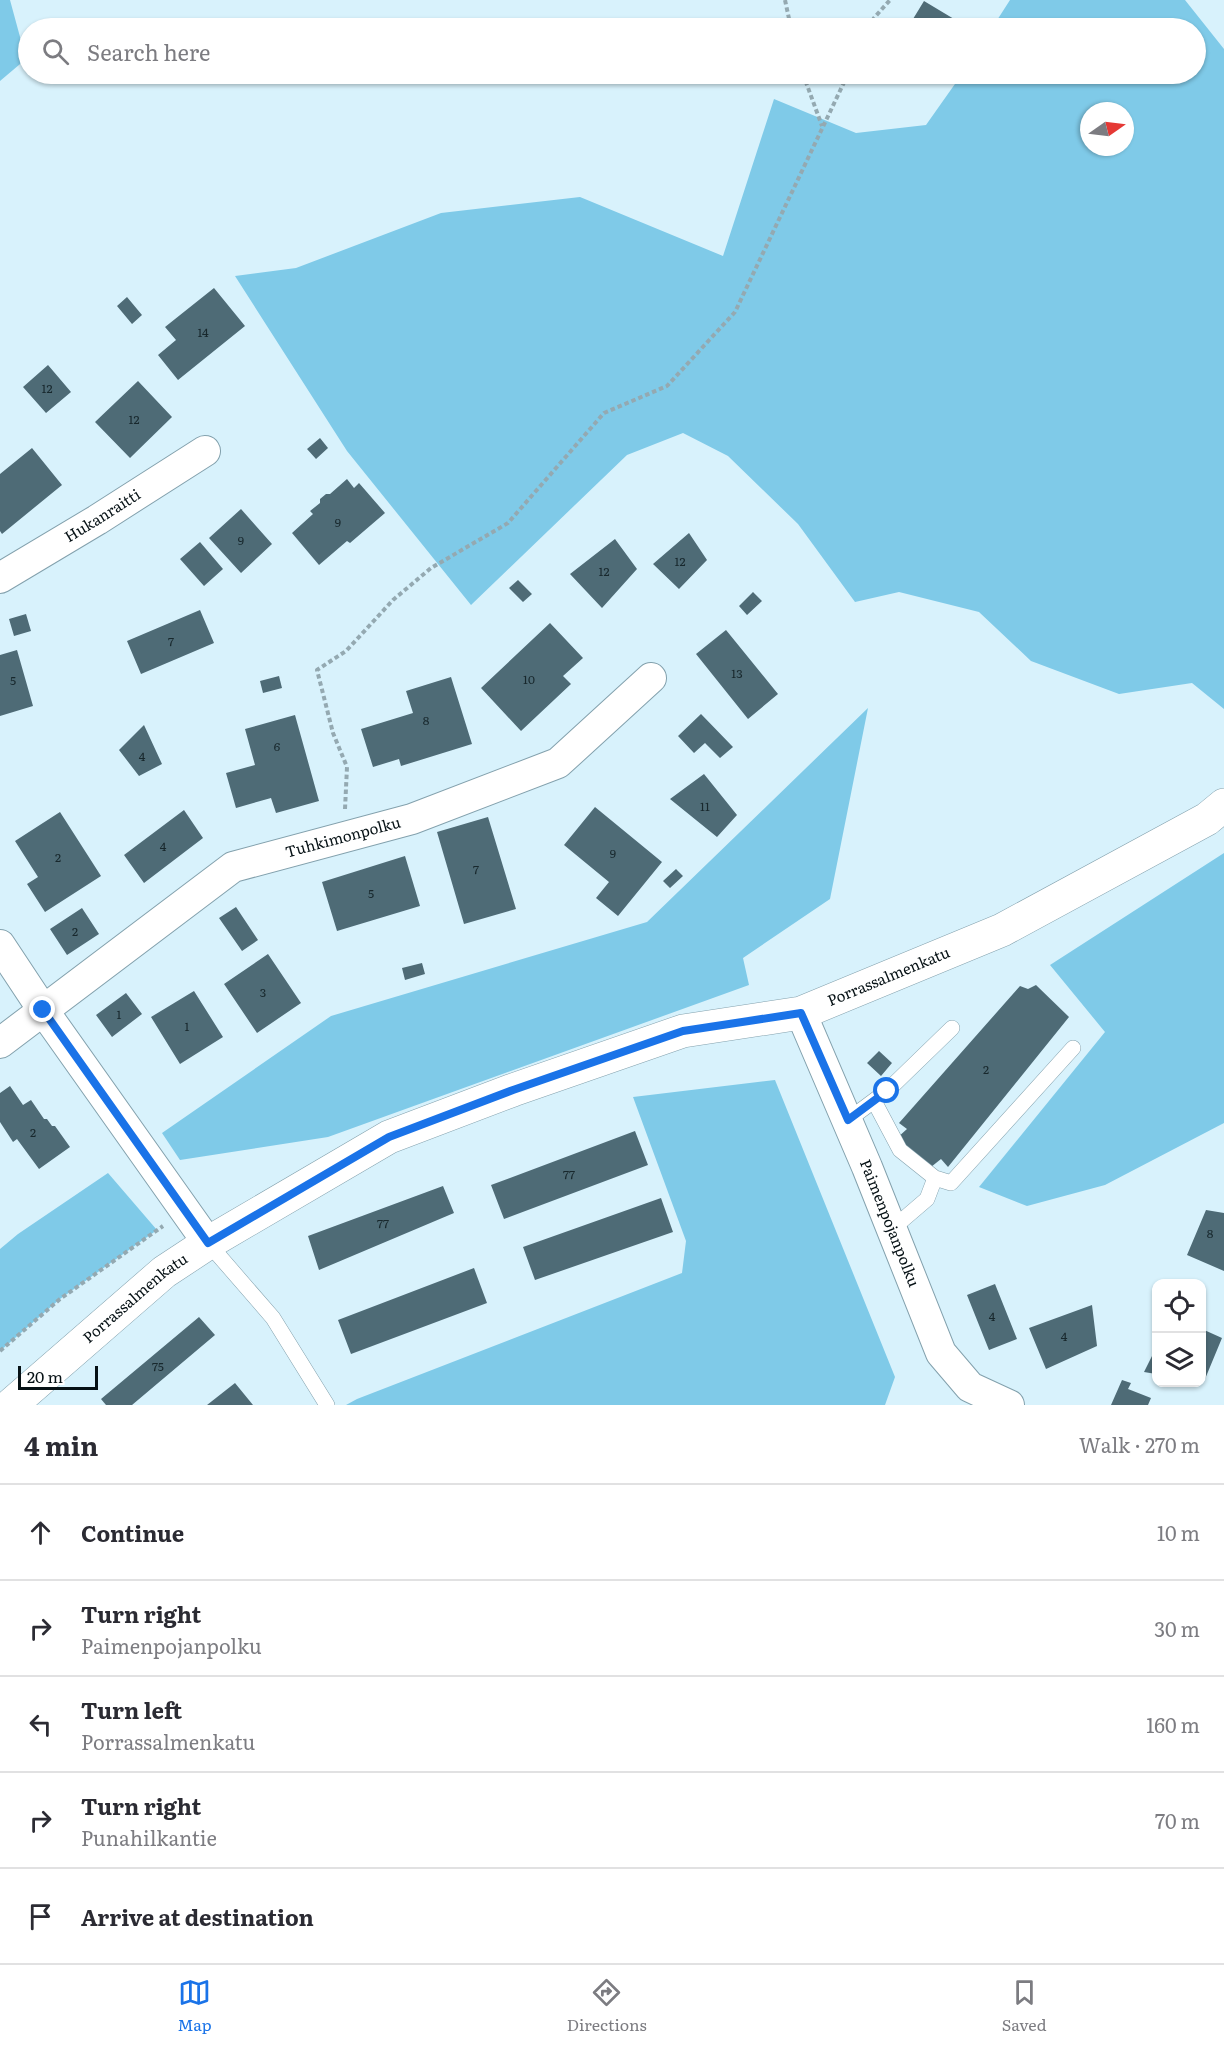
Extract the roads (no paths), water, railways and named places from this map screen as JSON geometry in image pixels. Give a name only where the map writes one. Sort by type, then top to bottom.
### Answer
[{"type":"street","name":"Hukanraitti","points":[[0,578],[98,520],[205,451]]},
{"type":"street","name":"Tuhkimonpolku","points":[[0,1043],[233,867],[412,819],[558,763],[651,678]]},
{"type":"street","name":"Porrassalmenkatu","points":[[11,1405],[164,1272],[208,1243],[389,1137],[513,1090],[683,1031],[801,1013],[1002,930],[1207,819],[1224,805]]},
{"type":"street","points":[[0,945],[43,1010],[208,1243]]},
{"type":"street","name":"Paimenpojanpolku","points":[[801,1013],[848,1120],[941,1353],[970,1387],[1010,1405]]},
{"type":"lane","points":[[848,1120],[887,1091],[952,1028]]},
{"type":"lane","points":[[874,1101],[900,1150],[935,1178],[951,1183],[1073,1048]]},
{"type":"lane","points":[[892,1229],[927,1199],[935,1178]]},
{"type":"lane","points":[[208,1243],[273,1318],[327,1405]]}]
